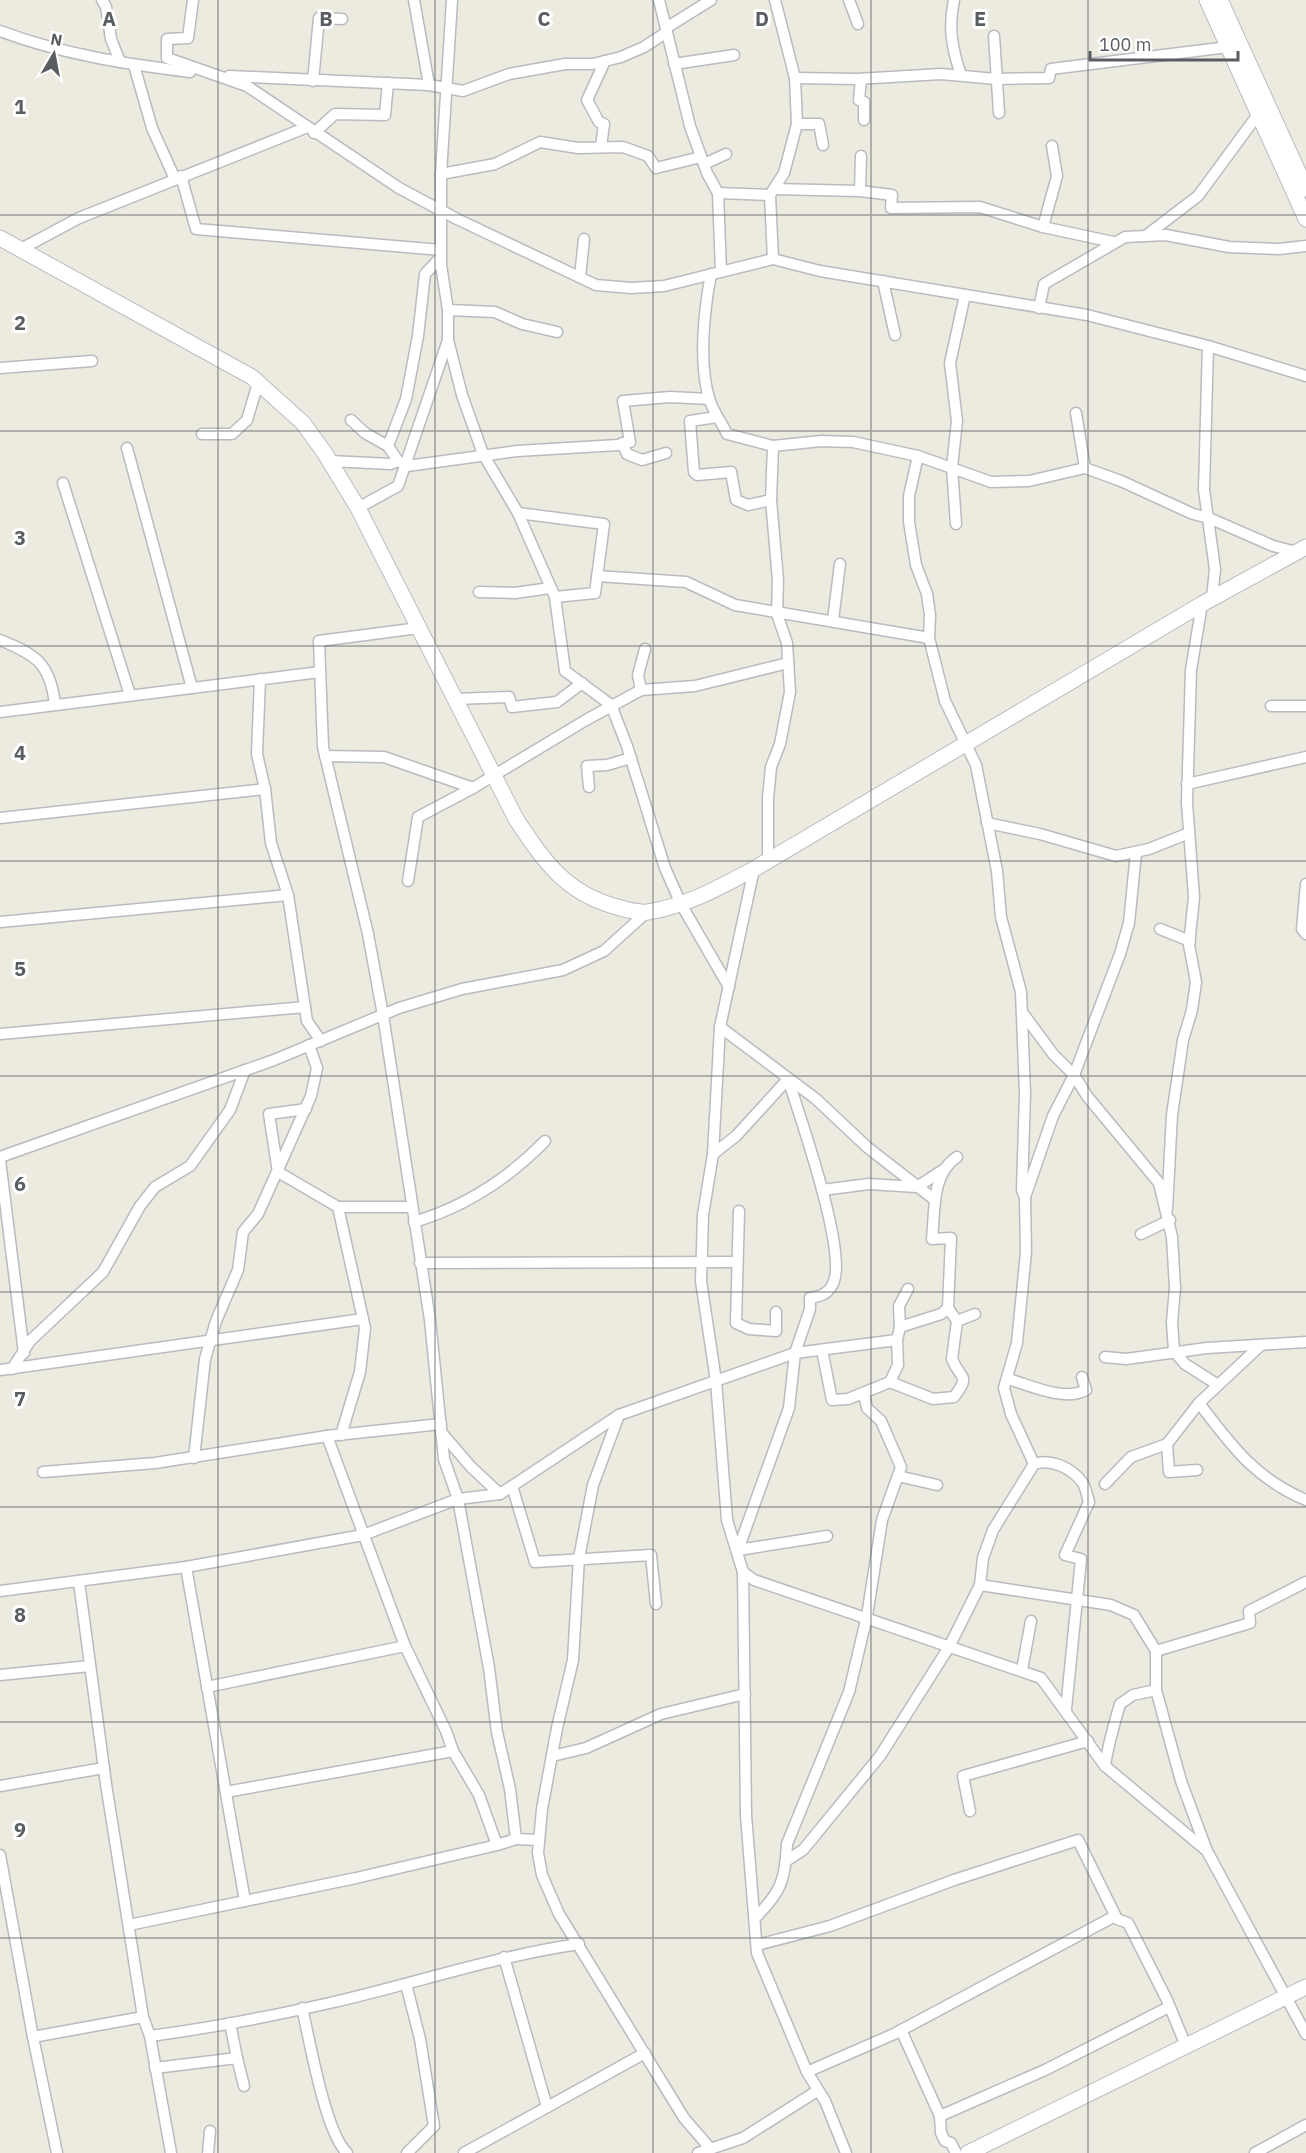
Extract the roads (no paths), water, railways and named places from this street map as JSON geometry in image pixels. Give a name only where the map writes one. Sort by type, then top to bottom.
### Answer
[{"type":"street","points":[[102,0],[106,7],[111,39],[120,62]]},
{"type":"street","points":[[193,0],[188,39],[167,39],[166,58],[247,86],[399,188],[457,219],[596,285],[631,288],[664,286],[773,259],[820,271],[1086,315],[1208,346],[1306,376]]},
{"type":"street","points":[[414,0],[429,85]]},
{"type":"street","points":[[452,0],[441,174],[441,253],[448,310],[448,340],[462,396],[483,454],[518,513],[553,593],[565,671],[611,705],[631,758],[665,868],[681,904],[729,987]]},
{"type":"street","points":[[659,0],[674,64],[703,161],[718,193],[716,272],[705,326],[706,379],[709,399],[727,434],[772,446],[820,441],[853,442],[918,456],[991,482],[1029,481],[1085,468],[1160,497],[1193,514],[1209,518],[1272,546],[1302,549]]},
{"type":"street","points":[[0,31],[64,51],[134,65],[208,74],[429,85],[463,91],[509,74],[605,61],[644,47],[711,0]]},
{"type":"street","points":[[773,259],[772,192],[784,173],[797,124],[795,78],[775,0]]},
{"type":"street","points":[[849,0],[858,24]]},
{"type":"street","points":[[954,0],[950,16],[951,47],[961,75]]},
{"type":"street","points":[[1207,0],[1306,219]]},
{"type":"street","points":[[1220,0],[1306,189]]},
{"type":"street","points":[[313,81],[319,18],[342,19]]},
{"type":"street","points":[[994,36],[999,113]]},
{"type":"street","points":[[795,78],[861,79],[941,74],[996,79],[1049,78],[1052,69],[1228,47]]},
{"type":"street","points":[[674,64],[734,56]]},
{"type":"street","points":[[601,147],[604,124],[600,122],[586,100],[605,61]]},
{"type":"street","points":[[134,65],[152,128],[178,178],[196,229],[441,253]]},
{"type":"street","points":[[861,79],[859,100],[864,102],[864,120]]},
{"type":"street","points":[[21,249],[79,218],[178,178],[310,130],[335,114],[385,114],[388,83]]},
{"type":"street","points":[[1147,236],[1198,196],[1258,113]]},
{"type":"street","points":[[797,124],[819,124],[823,145]]},
{"type":"street","points":[[441,174],[495,164],[540,142],[578,148],[623,147],[648,156],[656,168],[703,161],[726,154]]},
{"type":"street","points":[[1043,227],[1057,176],[1052,146]]},
{"type":"street","points":[[860,191],[861,156]]},
{"type":"street","points":[[718,193],[860,191],[892,195],[891,208],[980,207],[1043,227],[1113,242]]},
{"type":"street","points":[[1039,308],[1044,284],[1125,237],[1187,237],[1229,247],[1288,249],[1306,246]]},
{"type":"street","points":[[0,238],[210,352],[258,382],[303,423],[330,460],[358,508],[516,819],[543,860],[570,886],[604,903],[647,912],[681,904],[754,869],[1207,601],[1302,549]]},
{"type":"street","points":[[580,277],[584,239]]},
{"type":"street","points":[[388,446],[406,399],[418,336],[425,274],[441,253]]},
{"type":"street","points":[[883,281],[895,335]]},
{"type":"street","points":[[956,524],[952,467],[957,421],[950,363],[965,295]]},
{"type":"street","points":[[448,310],[495,312],[522,324],[557,332]]},
{"type":"street","points":[[358,508],[398,486],[402,464],[448,340]]},
{"type":"street","points":[[1167,1209],[1172,1115],[1183,1040],[1192,1010],[1196,982],[1190,941],[1194,897],[1187,784],[1191,670],[1215,569],[1204,490],[1208,346]]},
{"type":"street","points":[[0,368],[92,361]]},
{"type":"street","points":[[202,434],[232,434],[247,420],[258,382]]},
{"type":"street","points":[[330,460],[402,464],[483,454],[630,442],[623,401],[670,397],[709,399]]},
{"type":"street","points":[[1076,413],[1085,468]]},
{"type":"street","points":[[717,417],[690,421],[694,472],[698,475],[731,472],[736,500],[748,505],[771,500]]},
{"type":"street","points":[[351,420],[366,433],[388,446],[402,464]]},
{"type":"street","points":[[622,443],[627,454],[642,460],[666,453]]},
{"type":"street","points":[[768,860],[768,798],[771,766],[780,744],[790,692],[787,643],[777,614],[778,580],[771,500],[772,446]]},
{"type":"street","points":[[127,448],[192,688]]},
{"type":"street","points":[[918,456],[909,496],[909,522],[916,565],[927,594],[930,615],[929,638],[945,701],[976,765],[997,871],[1001,917],[1021,992],[1025,1093],[1022,1190],[1025,1197]]},
{"type":"street","points":[[63,483],[130,695]]},
{"type":"street","points":[[479,592],[591,595],[595,591],[604,524],[518,513]]},
{"type":"street","points":[[833,620],[840,564]]},
{"type":"street","points":[[597,576],[686,582],[735,604],[777,614],[833,620],[929,638]]},
{"type":"street","points":[[419,628],[319,641],[325,756],[368,934],[383,1015],[430,1320],[444,1459],[458,1499],[489,1668],[497,1732],[510,1790],[516,1839]]},
{"type":"street","points":[[0,640],[42,663],[52,679],[56,704]]},
{"type":"street","points":[[641,690],[638,675],[645,649]]},
{"type":"street","points":[[408,881],[418,817],[495,777],[611,705],[641,690],[695,686],[788,663]]},
{"type":"street","points":[[0,712],[320,672]]},
{"type":"street","points":[[260,679],[257,754],[265,789],[271,843],[288,895],[307,1021],[321,1041]]},
{"type":"street","points":[[455,699],[509,697],[512,707],[557,702],[582,683]]},
{"type":"street","points":[[1271,706],[1306,706]]},
{"type":"street","points":[[325,756],[384,757],[473,788]]},
{"type":"street","points":[[1187,784],[1306,757]]},
{"type":"street","points":[[589,787],[587,766],[607,765],[631,758]]},
{"type":"street","points":[[0,818],[265,789]]},
{"type":"street","points":[[987,823],[1040,834],[1116,856],[1136,853],[1189,833]]},
{"type":"street","points":[[1034,1464],[1008,1407],[1004,1388],[1017,1343],[1026,1252],[1025,1197],[1053,1116],[1074,1075],[1120,954],[1129,923],[1136,853]]},
{"type":"street","points":[[754,869],[720,1027],[713,1154],[703,1215],[700,1263],[716,1381],[727,1520],[743,1572],[746,1815],[757,1953],[807,2072],[825,2101],[846,2153]]},
{"type":"street","points":[[1306,884],[1302,929],[1306,934]]},
{"type":"street","points":[[0,922],[288,895]]},
{"type":"street","points":[[26,1368],[0,1158],[245,1070],[383,1015],[462,989],[563,970],[604,951],[647,912]]},
{"type":"street","points":[[1160,929],[1190,941]]},
{"type":"street","points":[[0,1034],[305,1007]]},
{"type":"street","points":[[1022,1012],[1053,1054],[1074,1075],[1087,1096],[1159,1183],[1170,1220],[1175,1288],[1172,1322],[1174,1351],[1185,1365],[1218,1385]]},
{"type":"street","points":[[720,1027],[816,1099],[867,1147],[935,1200]]},
{"type":"street","points":[[194,1458],[205,1359],[238,1270],[243,1232],[258,1214],[306,1109],[317,1068],[309,1045]]},
{"type":"street","points":[[6,1370],[54,1317],[103,1272],[140,1206],[155,1187],[190,1166],[230,1110],[245,1070]]},
{"type":"street","points":[[713,1154],[736,1136],[788,1079]]},
{"type":"street","points":[[738,1550],[789,1408],[795,1353],[810,1309],[810,1298],[829,1291],[835,1278],[832,1234],[822,1190],[788,1079]]},
{"type":"street","points":[[278,1172],[269,1114],[306,1109]]},
{"type":"street","points":[[414,1222],[442,1213],[477,1196],[545,1141]]},
{"type":"street","points":[[822,1190],[869,1184],[917,1187],[943,1170],[957,1157]]},
{"type":"street","points":[[822,1350],[832,1400],[848,1399],[864,1394],[870,1388],[890,1382],[933,1399],[954,1397],[965,1381],[952,1359],[957,1321],[948,1308],[951,1238],[932,1239],[935,1200],[943,1170]]},
{"type":"street","points":[[278,1172],[338,1207],[411,1207]]},
{"type":"street","points":[[338,1207],[365,1328],[360,1372],[352,1407],[341,1435]]},
{"type":"street","points":[[739,1211],[736,1323],[749,1329],[776,1330],[777,1312]]},
{"type":"street","points":[[1141,1234],[1170,1220]]},
{"type":"street","points":[[420,1263],[736,1262]]},
{"type":"street","points":[[890,1382],[898,1365],[899,1306],[908,1289]]},
{"type":"street","points":[[900,1327],[940,1314],[948,1308]]},
{"type":"street","points":[[957,1321],[975,1314]]},
{"type":"street","points":[[6,1370],[363,1319]]},
{"type":"street","points":[[0,1591],[186,1567],[363,1535],[458,1499],[500,1494],[619,1415],[795,1353],[897,1340]]},
{"type":"street","points":[[1105,1357],[1126,1359],[1174,1351],[1306,1342]]},
{"type":"street","points":[[1197,1470],[1168,1472],[1167,1444],[1179,1425],[1199,1403],[1261,1345]]},
{"type":"street","points":[[1008,1379],[1059,1393],[1078,1394],[1086,1390],[1082,1377]]},
{"type":"street","points":[[755,1918],[778,1895],[786,1861],[787,1844],[849,1692],[867,1616],[882,1520],[901,1467],[881,1421],[867,1408],[864,1394]]},
{"type":"street","points":[[1199,1403],[1235,1451],[1254,1471],[1286,1492],[1306,1500]]},
{"type":"street","points":[[619,1415],[593,1485],[579,1560],[573,1660],[552,1756],[539,1840],[542,1875],[560,1914],[684,2118],[709,2147]]},
{"type":"street","points":[[43,1472],[194,1458],[327,1436],[441,1428]]},
{"type":"street","points":[[441,1428],[471,1467],[500,1494]]},
{"type":"street","points":[[327,1436],[405,1646],[447,1731],[453,1751],[479,1795],[498,1845]]},
{"type":"street","points":[[1105,1484],[1131,1457],[1167,1444]]},
{"type":"street","points":[[786,1861],[803,1850],[880,1756],[949,1647],[980,1585],[983,1558],[993,1530],[1034,1464],[1045,1460],[1060,1466],[1082,1482],[1089,1502],[1065,1555],[1081,1559],[1079,1598],[1066,1709]]},
{"type":"street","points":[[898,1476],[937,1485]]},
{"type":"street","points":[[512,1486],[535,1562],[651,1555],[656,1604]]},
{"type":"street","points":[[738,1550],[827,1536]]},
{"type":"street","points":[[186,1567],[245,1901]]},
{"type":"street","points":[[743,1572],[754,1580],[867,1616],[1041,1678],[1066,1709],[1104,1766],[1207,1851]]},
{"type":"street","points":[[79,1582],[104,1768],[143,2017],[150,2036],[171,2153]]},
{"type":"street","points":[[1156,1651],[1250,1623],[1249,1611],[1306,1582]]},
{"type":"street","points":[[980,1585],[1079,1598],[1111,1605],[1134,1616],[1156,1651],[1156,1690],[1181,1781],[1207,1851],[1288,1996],[1306,2034]]},
{"type":"street","points":[[1022,1670],[1031,1621]]},
{"type":"street","points":[[207,1687],[405,1646]]},
{"type":"street","points":[[0,1675],[90,1665]]},
{"type":"street","points":[[1104,1766],[1110,1734],[1117,1722],[1120,1704],[1133,1695],[1156,1690]]},
{"type":"street","points":[[552,1756],[586,1748],[662,1714],[745,1695]]},
{"type":"street","points":[[970,1811],[963,1776],[1088,1741]]},
{"type":"street","points":[[226,1792],[453,1751]]},
{"type":"street","points":[[0,1786],[104,1768]]},
{"type":"street","points":[[129,1925],[498,1845],[516,1839],[539,1840]]},
{"type":"street","points":[[757,1945],[830,1926],[976,1873],[1078,1840],[1115,1916],[1128,1923],[1186,2046]]},
{"type":"street","points":[[0,1855],[4,1899],[57,2153]]},
{"type":"street","points":[[807,2072],[901,2030],[1115,1916]]},
{"type":"street","points":[[150,2036],[302,2008],[406,1984],[504,1957],[579,1944]]},
{"type":"street","points":[[504,1957],[547,2107]]},
{"type":"street","points":[[406,1984],[420,2039],[434,2126],[407,2153]]},
{"type":"street","points":[[968,2153],[1306,1987]]},
{"type":"street","points":[[940,2116],[1045,2070],[1169,2007]]},
{"type":"street","points":[[302,2008],[318,2077],[338,2142],[347,2153]]},
{"type":"street","points":[[33,2037],[143,2017]]},
{"type":"street","points":[[230,2023],[244,2086]]},
{"type":"street","points":[[901,2030],[940,2116],[940,2133],[945,2141],[951,2143],[956,2153]]},
{"type":"street","points":[[464,2153],[645,2053]]},
{"type":"street","points":[[155,2068],[237,2058]]},
{"type":"street","points":[[698,2153],[709,2147],[743,2138],[817,2091]]},
{"type":"street","points":[[1255,2153],[1306,2125]]},
{"type":"street","points":[[208,2153],[210,2131]]}]
